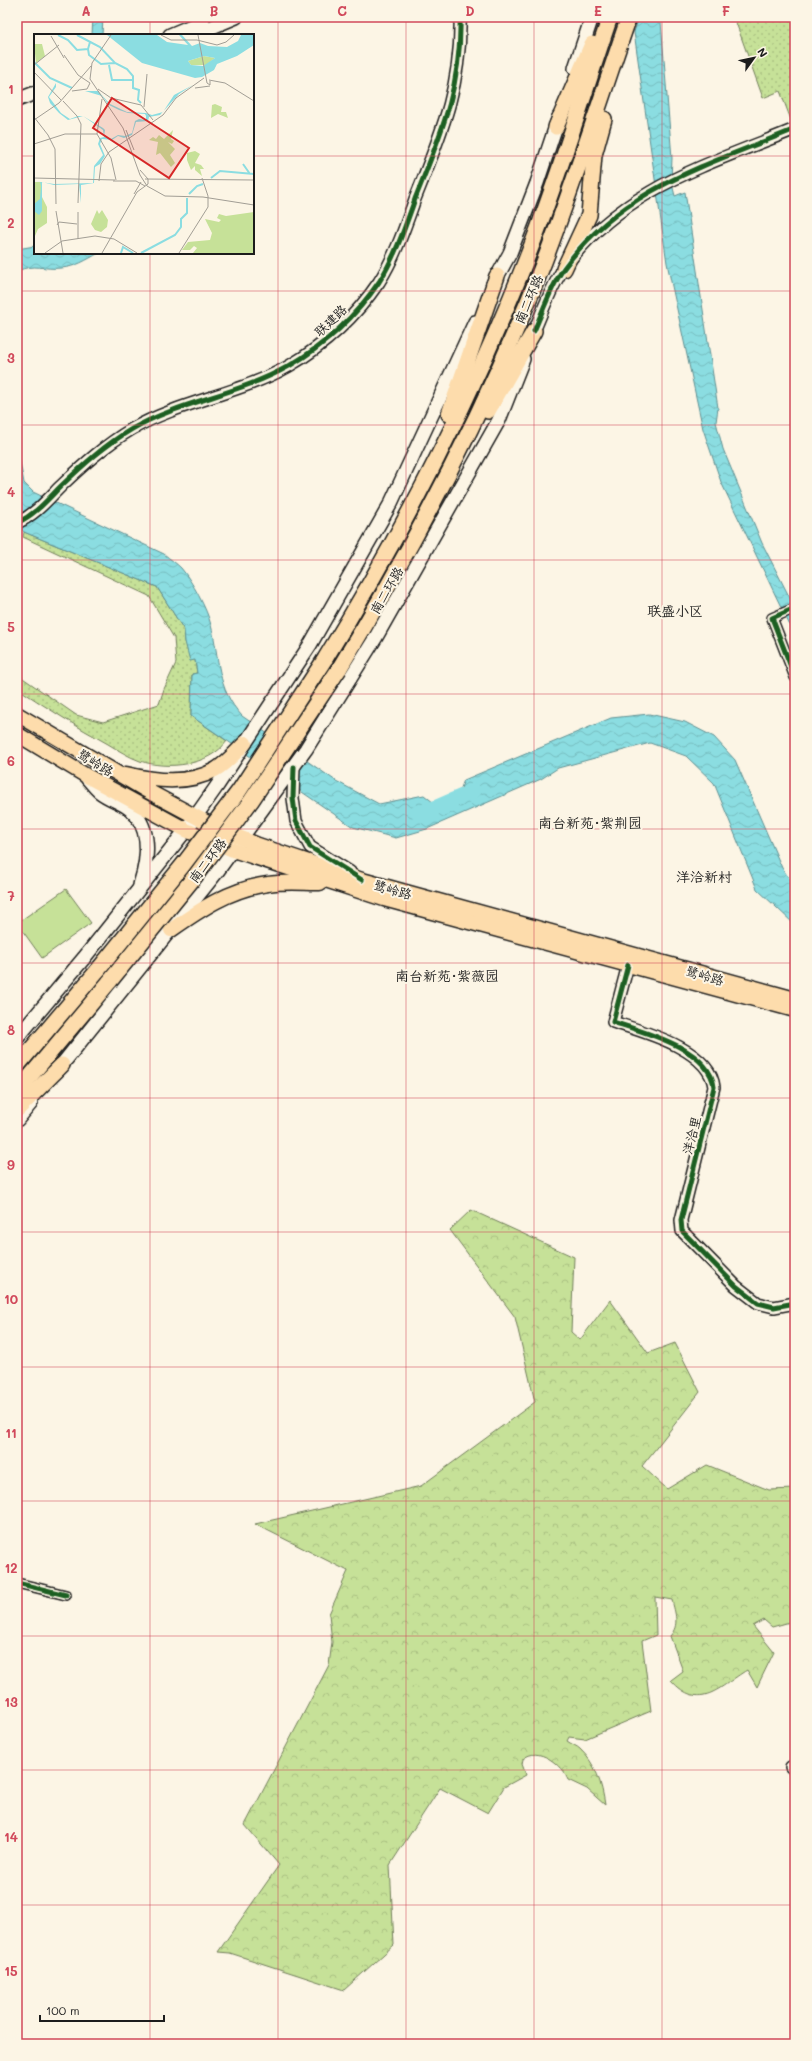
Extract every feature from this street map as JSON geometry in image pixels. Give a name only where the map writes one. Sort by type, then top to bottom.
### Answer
[{"type":"highway","points":[[556,127],[590,48],[609,17]]},
{"type":"highway","name":"南二环路","points":[[17,1066],[98,970],[183,865],[238,791],[325,659],[376,576],[424,485],[487,354],[529,254],[609,17]]},
{"type":"highway","points":[[564,269],[588,215],[594,155],[615,82],[630,17]]},
{"type":"highway","name":"南二环路","points":[[17,1092],[196,875],[251,801],[339,669],[390,584],[438,494],[502,362],[544,261],[630,17]]},
{"type":"highway","points":[[424,485],[497,276]]},
{"type":"highway","points":[[438,494],[534,331]]},
{"type":"highway","points":[[17,1110],[62,1065]]},
{"type":"main road","points":[[172,34],[212,17]]},
{"type":"main road","points":[[195,34],[236,17]]},
{"type":"main road","points":[[17,1038],[137,893],[196,816],[246,743],[313,639],[376,530],[497,276],[510,253],[537,183],[592,17]]},
{"type":"main road","points":[[17,100],[34,92]]},
{"type":"main road","points":[[17,110],[34,102]]},
{"type":"main road","points":[[17,1120],[171,930],[242,839],[294,768],[376,637],[499,420],[534,331]]},
{"type":"main road","name":"鹭岭路","points":[[17,714],[110,771],[217,828],[242,839],[362,880],[795,999]]},
{"type":"main road","name":"鹭岭路","points":[[17,734],[85,775],[186,830],[233,850],[384,899],[795,1010]]},
{"type":"main road","points":[[110,771],[157,780],[192,778],[215,770],[246,743]]},
{"type":"main road","points":[[85,775],[100,792],[130,809],[140,824],[145,840],[147,856],[137,893]]},
{"type":"main road","points":[[171,930],[212,903],[245,889],[282,882],[332,882]]},
{"type":"street","name":"联建路","points":[[17,523],[36,512],[48,498],[101,449],[150,418],[258,380],[298,360],[338,329],[367,298],[382,276],[397,245],[446,122],[457,72],[460,45],[460,17]]},
{"type":"street","points":[[534,331],[564,269],[606,223],[635,200],[671,180],[795,129]]},
{"type":"street","points":[[795,608],[772,618],[795,677]]},
{"type":"street","points":[[294,768],[293,798],[296,821],[310,847],[362,880]]},
{"type":"street","name":"洋洽里","points":[[628,965],[613,1022],[653,1036],[690,1053],[708,1069],[714,1081],[714,1087],[681,1220],[682,1231],[736,1286],[752,1299],[766,1306],[795,1303]]},
{"type":"street","points":[[17,1583],[66,1595]]},
{"type":"green space","points":[[734,17],[795,17],[795,124],[793,125],[780,91],[763,98]]},
{"type":"green space","points":[[24,532],[157,587],[184,630],[185,642],[195,660],[197,673],[192,674],[191,716],[227,741],[219,749],[210,756],[187,764],[163,765],[140,761],[85,731],[17,688],[17,674],[76,715],[103,722],[159,704],[176,663],[174,638],[149,596],[23,537]]},
{"type":"green space","points":[[66,889],[91,923],[42,958],[17,923]]},
{"type":"green space","points":[[471,1210],[574,1257],[571,1332],[580,1340],[610,1300],[648,1353],[675,1343],[700,1392],[642,1466],[667,1489],[707,1465],[769,1490],[795,1489],[795,1617],[790,1622],[772,1627],[764,1620],[753,1626],[774,1652],[757,1687],[747,1670],[719,1689],[701,1696],[691,1695],[681,1690],[671,1680],[683,1671],[670,1636],[676,1623],[672,1600],[655,1597],[656,1635],[642,1641],[651,1711],[585,1739],[569,1737],[567,1741],[580,1749],[590,1761],[600,1782],[605,1805],[587,1789],[568,1780],[561,1768],[555,1763],[536,1754],[529,1755],[523,1759],[522,1764],[526,1775],[504,1787],[488,1813],[440,1788],[390,1865],[394,1945],[344,1990],[230,1953],[218,1952],[279,1865],[245,1825],[329,1665],[332,1642],[329,1614],[348,1571],[255,1524],[421,1486],[535,1402],[515,1317],[450,1230]]},
{"type":"water","points":[[93,17],[103,17],[102,34],[92,34]]},
{"type":"water","points":[[639,17],[663,17],[661,22],[672,158],[671,180],[675,196],[685,192],[718,408],[716,422],[723,449],[762,543],[795,608],[795,636],[721,482],[703,429],[667,263],[634,32]]},
{"type":"water","points":[[34,246],[34,254],[97,254],[81,263],[71,266],[55,268],[29,267],[17,271],[17,249]]},
{"type":"water","points":[[17,446],[24,483],[33,492],[164,554],[181,568],[199,595],[209,618],[223,684],[227,695],[242,716],[336,781],[379,804],[424,795],[443,810],[454,806],[464,780],[611,718],[649,714],[685,722],[714,737],[735,760],[782,868],[795,887],[795,925],[757,889],[714,783],[686,756],[650,743],[558,768],[541,779],[427,829],[396,838],[353,827],[191,716],[192,674],[197,673],[195,660],[190,661],[185,642],[184,630],[157,587],[24,532],[17,524]]},
{"type":"waterway","points":[[418,812],[428,811],[474,791]]},
{"type":"cycle path","points":[[17,523],[36,511],[86,463],[122,435],[151,419],[170,411],[251,384],[289,366],[315,349],[339,329],[360,307],[379,282],[395,252],[441,132],[448,111],[457,66],[460,42],[460,17]]},
{"type":"cycle path","points":[[534,331],[559,275],[587,241],[612,218],[640,198],[669,182],[699,168],[795,129]]},
{"type":"cycle path","points":[[795,608],[772,618],[795,677]]},
{"type":"cycle path","points":[[294,767],[293,798],[296,821],[310,847],[362,880]]},
{"type":"cycle path","points":[[628,965],[613,1022],[658,1037],[688,1052],[701,1062],[710,1074],[714,1087],[681,1220],[682,1231],[736,1286],[758,1303],[774,1307],[795,1303]]},
{"type":"cycle path","points":[[17,1583],[66,1595]]},
{"type":"district","name":"联盛小区","points":[[675,610]]},
{"type":"district","name":"南台新苑·紫荆园","points":[[590,822]]},
{"type":"district","name":"洋洽新村","points":[[704,876]]},
{"type":"district","name":"南台新苑·紫薇园","points":[[447,975]]}]
